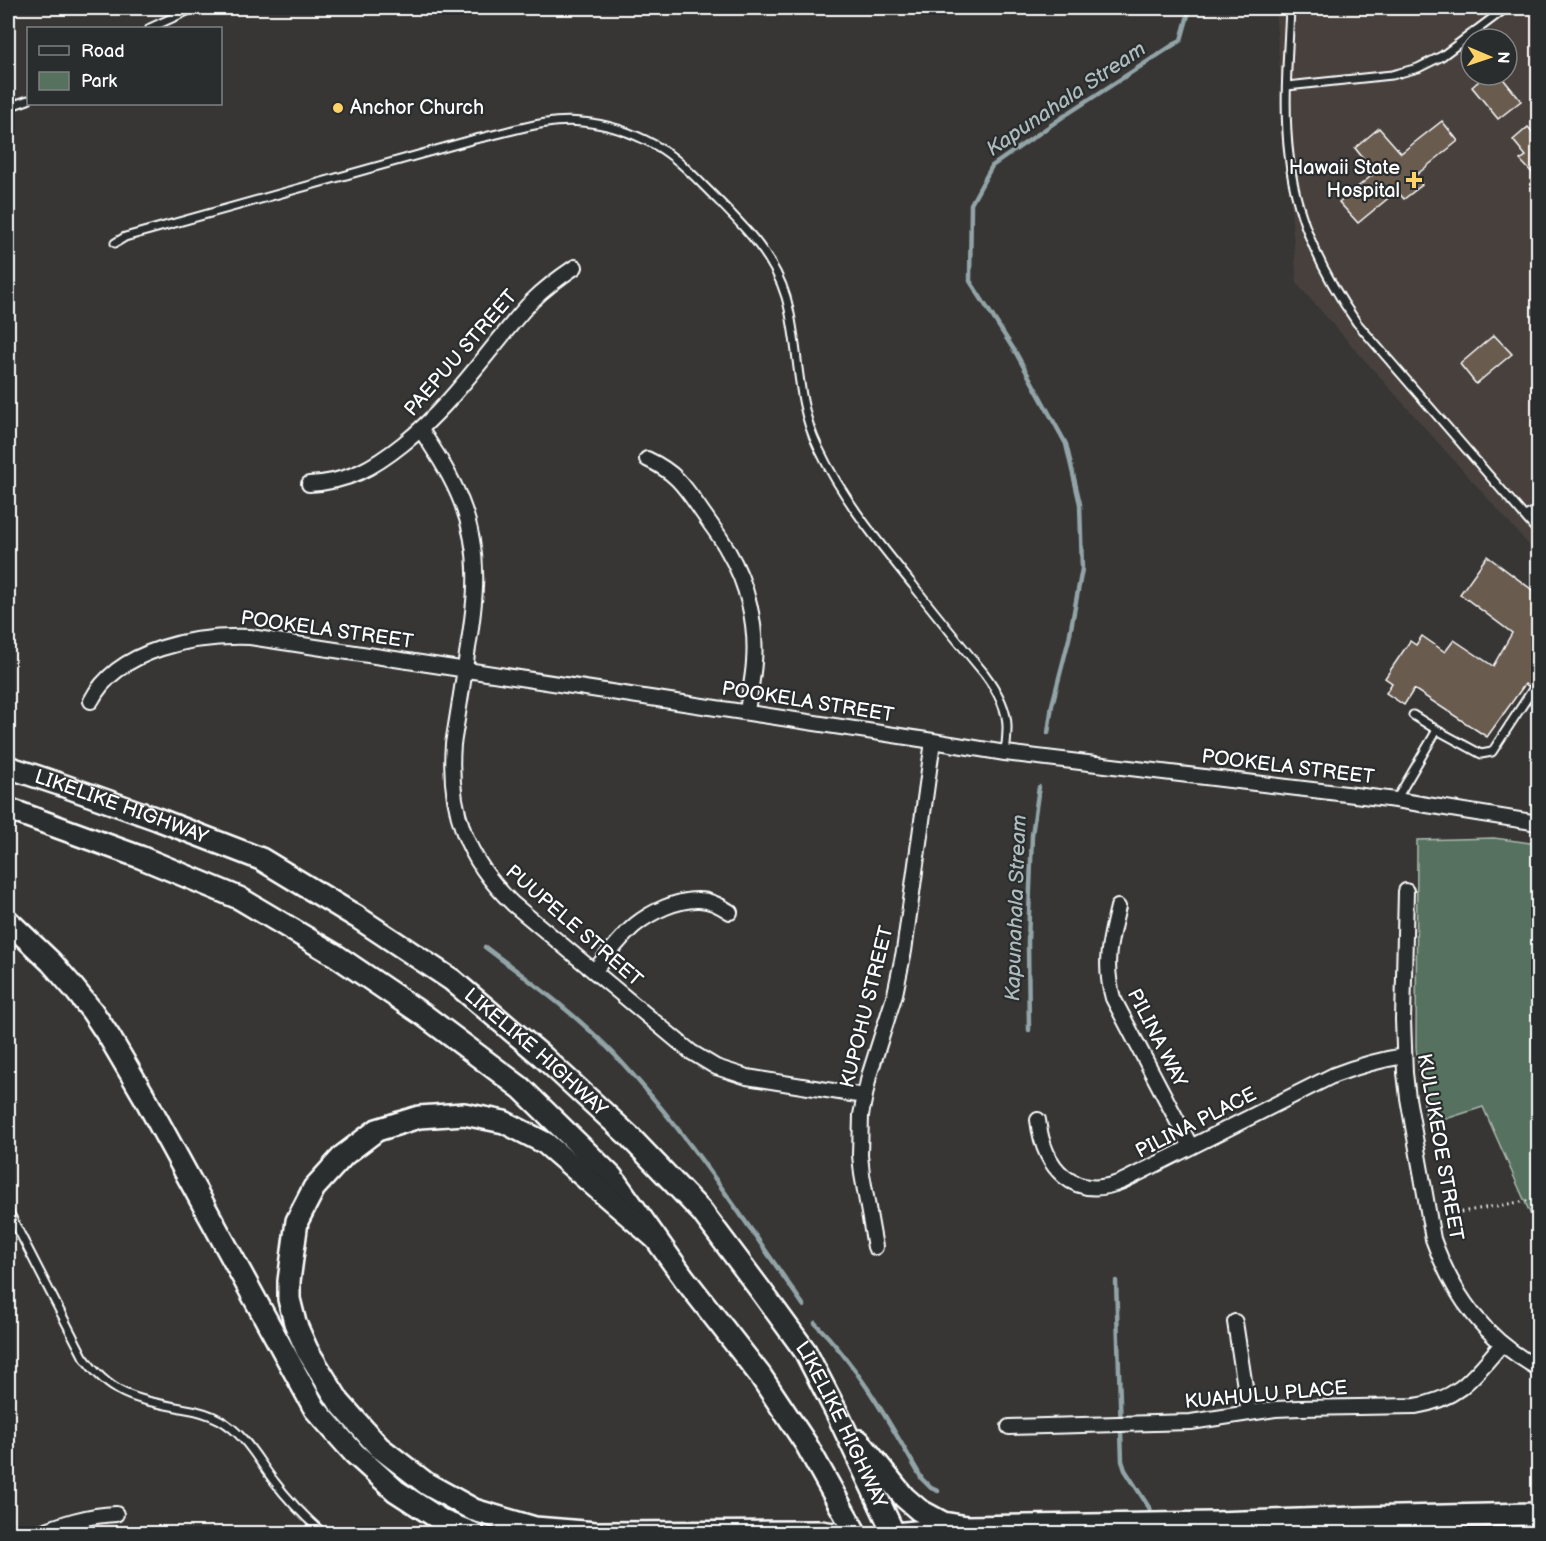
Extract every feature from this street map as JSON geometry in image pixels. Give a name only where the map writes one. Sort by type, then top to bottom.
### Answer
[{"type":"main road","name":"LIKELIKE HIGHWAY","points":[[8,767],[157,819],[261,859],[357,917],[452,980],[542,1056],[629,1136],[702,1212],[805,1351],[894,1533]]},
{"type":"main road","name":"LIKELIKE HIGHWAY","points":[[8,809],[140,857],[239,898],[335,955],[425,1016],[521,1088],[612,1177],[684,1278],[760,1375],[806,1444],[856,1533]]},
{"type":"main road","points":[[8,921],[51,962],[72,986],[110,1038],[315,1409],[354,1454],[396,1491],[444,1522],[474,1533]]},
{"type":"main road","points":[[655,1238],[545,1143],[504,1122],[464,1114],[419,1117],[377,1130],[344,1155],[314,1188],[297,1221],[289,1281],[289,1299],[295,1323],[307,1350],[339,1402],[359,1425],[379,1447],[427,1484],[474,1510],[535,1528],[596,1533],[834,1533]]},
{"type":"main road","points":[[837,1413],[904,1497],[919,1510],[943,1523],[967,1527]]},
{"type":"main road","points":[[894,1533],[967,1527],[1539,1514]]},
{"type":"street","name":"PAEPUU STREET","points":[[309,484],[337,481],[362,472],[384,459],[421,430],[446,405],[532,300],[575,267]]},
{"type":"street","name":"PUUPELE STREET","points":[[421,430],[443,462],[453,482],[462,503],[473,547],[476,576],[475,606],[451,766],[456,809],[462,829],[479,864],[500,892],[692,1052],[716,1066],[747,1077],[864,1096]]},
{"type":"street","points":[[647,459],[663,467],[681,482],[719,534],[738,571],[750,608],[754,644],[754,662],[747,712]]},
{"type":"street","name":"POOKELA STREET","points":[[91,701],[100,685],[108,677],[134,660],[169,645],[208,637],[250,637],[1005,753],[1396,800],[1539,823]]},
{"type":"street","name":"KUPOHU STREET","points":[[875,1247],[861,1174],[860,1135],[864,1096],[895,994],[904,951],[933,741]]},
{"type":"street","name":"KULUKEOE STREET","points":[[1406,891],[1404,1056],[1408,1098],[1433,1239],[1450,1281],[1475,1318],[1502,1344],[1539,1368]]},
{"type":"street","points":[[594,971],[633,927],[663,908],[698,900],[714,903],[730,912]]},
{"type":"street","name":"PILINA WAY","points":[[1118,907],[1108,946],[1107,960],[1108,981],[1113,998],[1191,1147]]},
{"type":"street","name":"PILINA PLACE","points":[[1038,1120],[1042,1142],[1056,1169],[1072,1182],[1102,1188],[1113,1185],[1334,1075],[1380,1059],[1404,1056]]},
{"type":"street","points":[[1235,1322],[1249,1413]]},
{"type":"street","name":"KUAHULU PLACE","points":[[1009,1427],[1191,1422],[1300,1408],[1430,1404],[1465,1386],[1502,1344]]},
{"type":"street","points":[[35,1533],[82,1518],[116,1514]]},
{"type":"lane","points":[[152,27],[194,8]]},
{"type":"lane","points":[[1290,8],[1286,128],[1293,184],[1310,239],[1331,283],[1363,330],[1539,532]]},
{"type":"lane","points":[[1287,86],[1392,75],[1418,68],[1442,56],[1506,8]]},
{"type":"lane","points":[[8,106],[27,100]]},
{"type":"lane","points":[[115,243],[125,237],[159,227],[529,125],[561,121],[582,122],[622,130],[656,146],[672,156],[751,234],[772,263],[786,296],[806,414],[817,446],[852,506],[880,545],[984,673],[996,691],[1008,728],[1005,753]]},
{"type":"lane","points":[[1525,516],[1539,510]]},
{"type":"lane","points":[[1413,715],[1481,754],[1492,752],[1533,689]]},
{"type":"lane","points":[[1396,800],[1437,730]]},
{"type":"lane","points":[[8,1210],[83,1356],[99,1376],[109,1385],[131,1397],[207,1414],[229,1425],[245,1440],[294,1505],[324,1533]]},
{"type":"path","points":[[1429,1217],[1539,1198]]},
{"type":"shaded area","name":"Hawaii State Hospital","points":[[1275,8],[1538,8],[1538,555],[1297,284]]},
{"type":"green space","points":[[1494,838],[1538,844],[1538,1231],[1483,1107],[1427,1125],[1416,1048],[1417,840]]},
{"type":"building","points":[[1472,87],[1510,87],[1521,101],[1498,119]]},
{"type":"building","points":[[1442,121],[1458,141],[1415,176],[1422,185],[1404,199],[1397,191],[1358,223],[1339,202],[1375,173],[1355,148],[1379,128],[1401,153]]},
{"type":"building","points":[[1528,127],[1539,139],[1539,180],[1520,160],[1526,156],[1513,140]]},
{"type":"building","points":[[1494,335],[1512,354],[1476,384],[1460,364]]},
{"type":"building","points":[[1487,556],[1539,595],[1539,688],[1536,684],[1528,686],[1525,684],[1487,737],[1414,689],[1404,705],[1386,693],[1392,683],[1385,678],[1410,641],[1416,645],[1422,636],[1445,652],[1454,640],[1493,666],[1512,633],[1460,594]]},
{"type":"waterway","name":"Kapunahala Stream","points":[[1048,733],[1082,569],[1080,504],[1066,444],[1016,353],[970,281],[971,204],[992,166],[1181,40],[1190,8]]},
{"type":"waterway","name":"Kapunahala Stream","points":[[1029,1030],[1028,941],[1032,835],[1039,787]]},
{"type":"waterway","points":[[485,947],[585,1026],[641,1084],[714,1177],[804,1306]]},
{"type":"waterway","name":"Kapunahala Stream","points":[[1116,1281],[1122,1461],[1125,1470],[1150,1509]]},
{"type":"waterway","points":[[815,1323],[860,1378],[922,1479],[938,1491]]},
{"type":"place","name":"Anchor Church","points":[[338,108]]},
{"type":"place","name":"Hawaii State Hospital","points":[[1414,180]]}]
